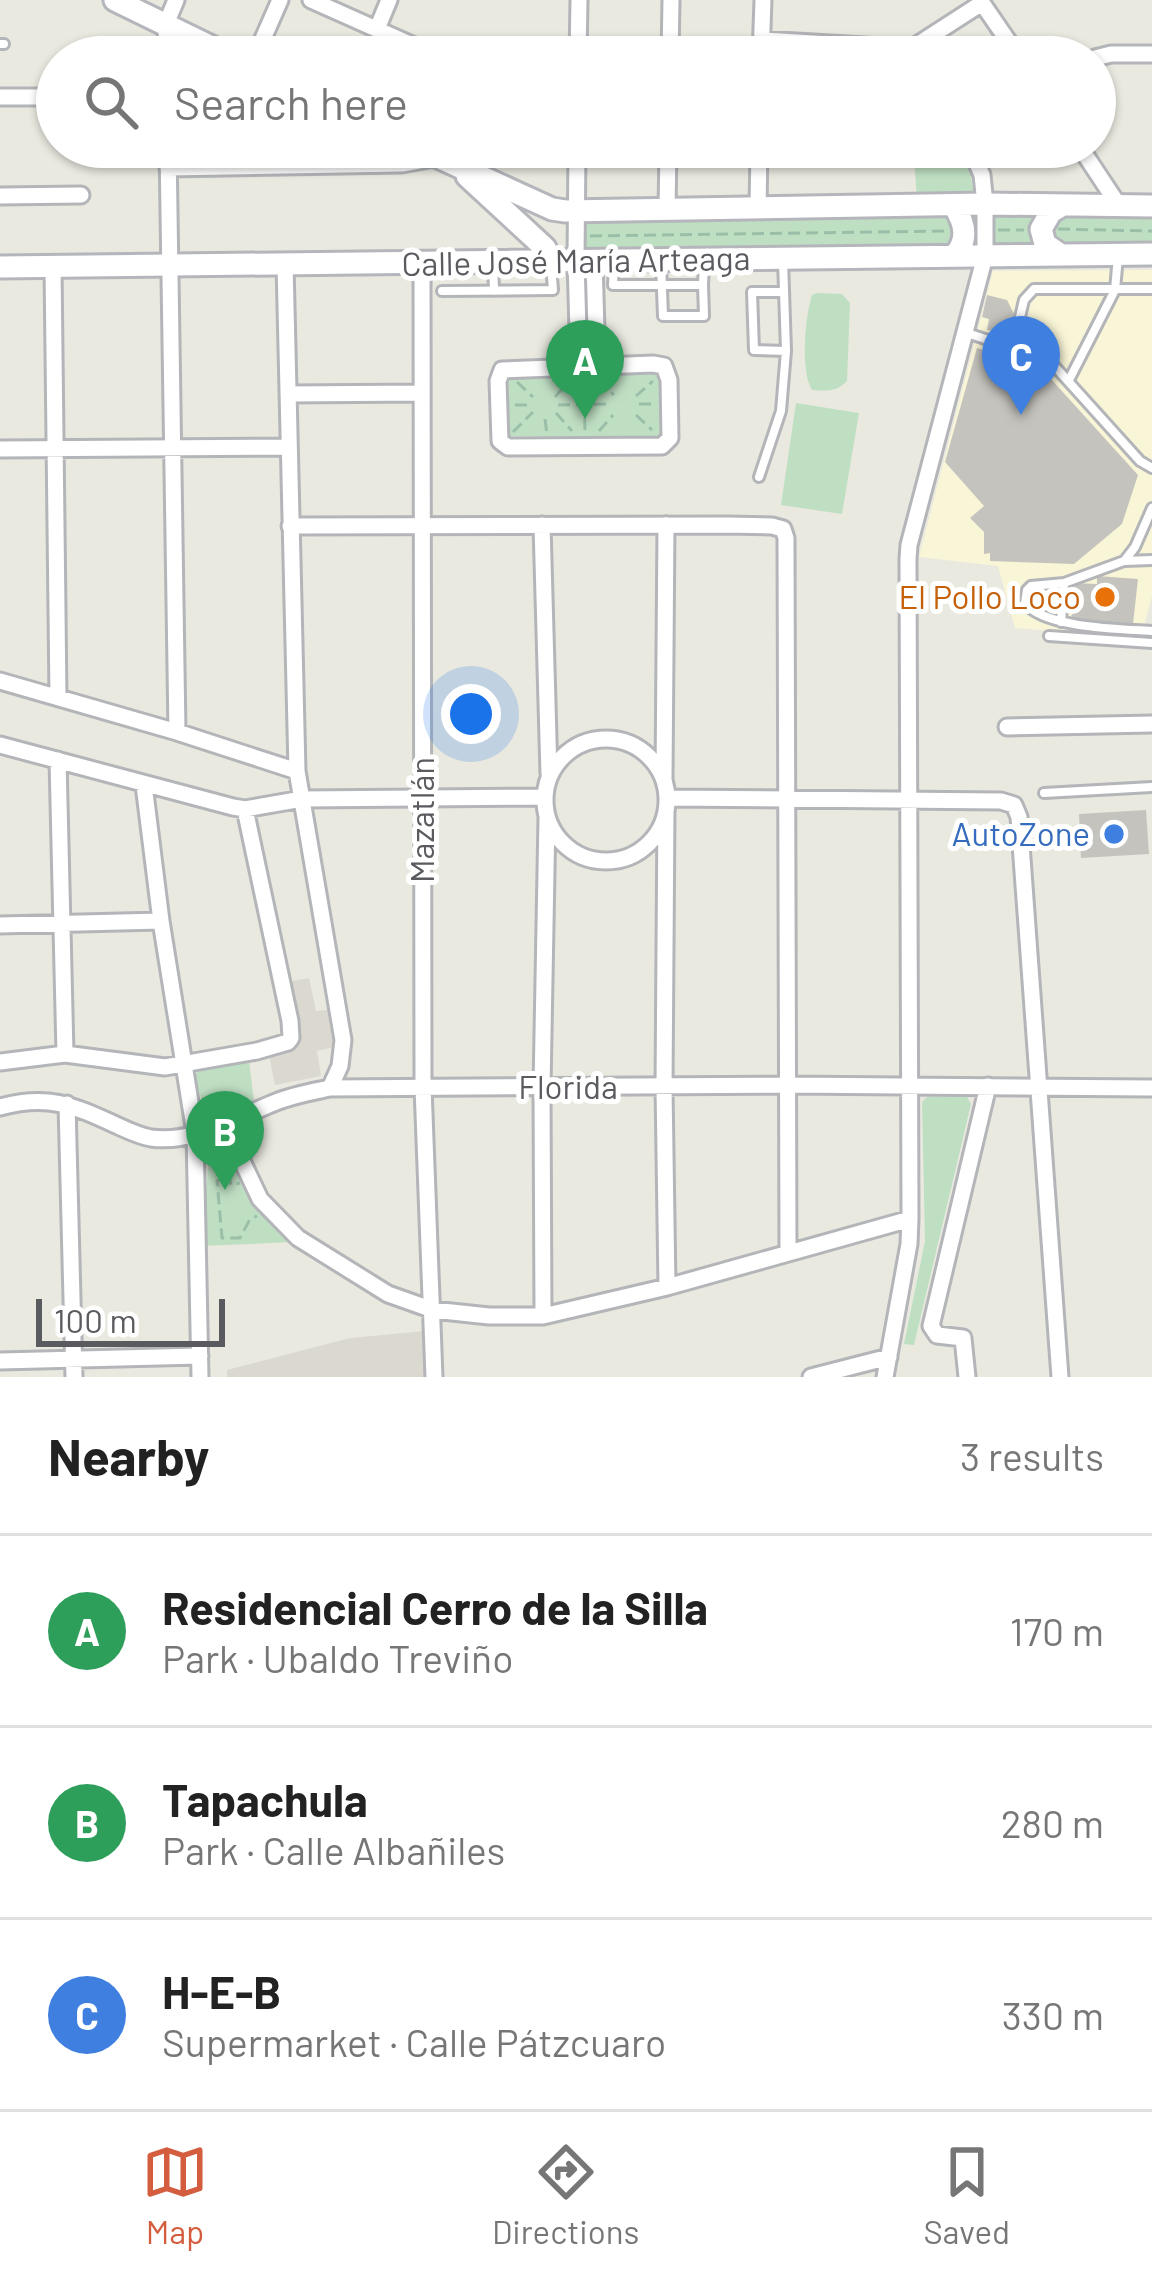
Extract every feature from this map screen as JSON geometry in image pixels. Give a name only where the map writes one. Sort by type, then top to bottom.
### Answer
[{"type":"street","points":[[115,0],[190,36]]},
{"type":"street","points":[[166,36],[176,0]]},
{"type":"street","points":[[264,36],[280,0]]},
{"type":"street","points":[[311,0],[392,36]]},
{"type":"street","points":[[377,29],[389,0]]},
{"type":"street","points":[[670,36],[671,0]]},
{"type":"street","points":[[762,36],[763,0]]},
{"type":"street","points":[[576,1],[577,36]]},
{"type":"street","points":[[933,36],[981,2],[1004,36]]},
{"type":"street","points":[[1146,54],[1152,68]]},
{"type":"street","points":[[0,97],[36,97]]},
{"type":"street","points":[[168,168],[178,732]]},
{"type":"street","points":[[455,168],[548,255],[576,212]]},
{"type":"street","name":"Calle José María Arteaga","points":[[462,168],[553,209],[576,212],[985,204],[1152,206]]},
{"type":"street","points":[[577,168],[576,236],[594,261],[586,365]]},
{"type":"street","points":[[667,211],[668,168]]},
{"type":"street","points":[[758,210],[759,168]]},
{"type":"street","points":[[954,256],[975,231],[985,204],[979,168]]},
{"type":"street","points":[[1094,168],[1119,206]]},
{"type":"street","points":[[0,196],[81,195]]},
{"type":"street","points":[[885,1377],[910,1219],[909,545],[985,256],[975,231],[954,206]]},
{"type":"street","points":[[1061,206],[1044,220],[1041,230],[1046,244],[1061,255]]},
{"type":"street","name":"Calle José María Arteaga","points":[[0,267],[493,262],[548,255],[594,261],[1152,254]]},
{"type":"street","name":"Mazatlán","points":[[422,263],[423,1087],[434,1377]]},
{"type":"street","points":[[285,264],[297,771],[344,1040],[330,1088]]},
{"type":"street","points":[[52,266],[58,698]]},
{"type":"street","points":[[653,364],[666,369],[670,430],[668,443],[662,446],[502,445],[502,370],[653,364]]},
{"type":"street","points":[[288,394],[422,393]]},
{"type":"street","points":[[0,449],[288,448]]},
{"type":"street","points":[[542,524],[549,777]]},
{"type":"street","points":[[666,525],[667,1287]]},
{"type":"street","points":[[290,526],[783,529],[788,1252]]},
{"type":"street","points":[[0,681],[297,771]]},
{"type":"street","points":[[1007,727],[1152,724]]},
{"type":"street","points":[[543,1316],[544,797],[558,761],[572,748],[590,741],[626,742],[656,765],[666,797],[662,826],[640,851],[609,862],[593,861],[564,845],[547,817]]},
{"type":"street","points":[[0,745],[224,806],[245,808],[302,799],[544,797]]},
{"type":"street","points":[[58,760],[65,1054]]},
{"type":"street","points":[[144,784],[182,1064],[210,1128],[260,1199],[298,1238],[388,1294],[434,1310],[543,1316],[667,1287],[910,1219]]},
{"type":"street","points":[[666,797],[1001,801],[1014,805],[1019,817],[1060,1377]]},
{"type":"street","points":[[0,1062],[65,1054],[145,1066],[182,1064],[279,1046],[291,1038],[245,808]]},
{"type":"street","points":[[0,925],[161,921]]},
{"type":"street","points":[[967,1377],[964,1340],[937,1335],[931,1326],[988,1086]]},
{"type":"street","name":"Florida","points":[[0,1108],[37,1100],[67,1104],[151,1138],[174,1138],[330,1088],[1152,1088]]},
{"type":"street","points":[[67,1104],[74,1377]]},
{"type":"street","points":[[200,1377],[210,1128]]},
{"type":"street","points":[[0,1361],[200,1356]]},
{"type":"street","points":[[811,1377],[889,1357]]},
{"type":"lane","points":[[442,291],[553,290],[548,255]]},
{"type":"lane","points":[[1069,381],[1115,290],[1118,255]]},
{"type":"lane","points":[[661,260],[663,316],[704,316],[704,259]]},
{"type":"lane","points":[[759,477],[781,411],[786,351],[782,259]]},
{"type":"lane","points":[[594,261],[613,286],[704,285]]},
{"type":"lane","points":[[493,262],[494,291]]},
{"type":"lane","points":[[1013,347],[1030,290],[1152,289]]},
{"type":"lane","points":[[784,292],[752,292],[754,350],[786,351]]},
{"type":"lane","points":[[965,332],[1049,361],[1140,461],[1152,467]]},
{"type":"lane","points":[[1124,561],[1152,508]]},
{"type":"lane","points":[[1152,560],[1124,561],[1064,583],[1031,586],[1025,603],[1061,622],[1152,631]]},
{"type":"lane","points":[[1061,622],[1064,583]]},
{"type":"lane","points":[[1049,636],[1152,644]]},
{"type":"lane","points":[[1043,793],[1152,787]]},
{"type":"path","points":[[576,236],[1152,231]]},
{"type":"path","points":[[585,446],[586,365]]},
{"type":"path","points":[[637,396],[666,369]]},
{"type":"path","points":[[558,405],[610,404]]},
{"type":"path","points":[[499,405],[531,405]]},
{"type":"path","points":[[502,445],[533,412]]},
{"type":"path","points":[[556,413],[585,446]]},
{"type":"path","points":[[585,446],[614,415]]},
{"type":"path","points":[[636,415],[668,443]]},
{"type":"path","points":[[210,1128],[224,1178]]},
{"type":"path","points":[[241,1183],[231,1185],[229,1177],[217,1181],[222,1238],[239,1238],[250,1219],[264,1214]]},
{"type":"shaded area","points":[[1152,270],[1152,596],[1141,638],[1015,628],[998,566],[919,557],[993,271]]},
{"type":"shaded area","points":[[309,978],[316,1011],[327,1010],[334,1047],[317,1051],[321,1076],[275,1085],[268,1050],[299,1043],[287,982]]},
{"type":"shaded area","points":[[425,1331],[425,1377],[227,1377],[227,1370],[350,1338]]},
{"type":"green space","points":[[915,168],[969,168],[974,196],[917,197]]},
{"type":"green space","points":[[1152,214],[1152,248],[1055,245],[1049,223],[1068,215]]},
{"type":"green space","points":[[1036,215],[1036,250],[582,257],[583,219]]},
{"type":"green space","points":[[842,294],[850,303],[847,381],[831,390],[812,390],[806,370],[807,316],[812,295]]},
{"type":"green space","points":[[513,373],[659,373],[661,435],[509,436],[508,378]]},
{"type":"green space","points":[[796,403],[859,413],[842,514],[781,505]]},
{"type":"green space","points":[[249,1060],[254,1103],[221,1114],[203,1106],[194,1075],[199,1070]]},
{"type":"green space","points":[[927,1097],[967,1097],[971,1104],[914,1345],[904,1344],[925,1241],[922,1102]]},
{"type":"green space","points":[[211,1128],[222,1141],[248,1198],[293,1242],[202,1246]]},
{"type":"building","points":[[987,295],[1007,300],[1014,314],[1008,334],[987,330],[989,319],[982,317]]},
{"type":"building","points":[[977,348],[1041,368],[1138,475],[1122,524],[1074,564],[990,561],[990,553],[984,554],[984,532],[970,518],[984,506],[945,462]]},
{"type":"building","name":"El Pollo Loco","points":[[1097,576],[1138,579],[1133,624],[1071,620],[1075,583],[1097,584]]},
{"type":"building","name":"AutoZone","points":[[1146,810],[1149,854],[1081,858],[1079,814]]},
{"type":"place","name":"H-E-B","points":[[1021,415]]},
{"type":"place","name":"Residencial Cerro de la Silla","points":[[585,419]]},
{"type":"place","name":"El Pollo Loco","points":[[1105,597]]},
{"type":"place","name":"AutoZone","points":[[1114,834]]},
{"type":"place","name":"Tapachula","points":[[225,1190]]}]
